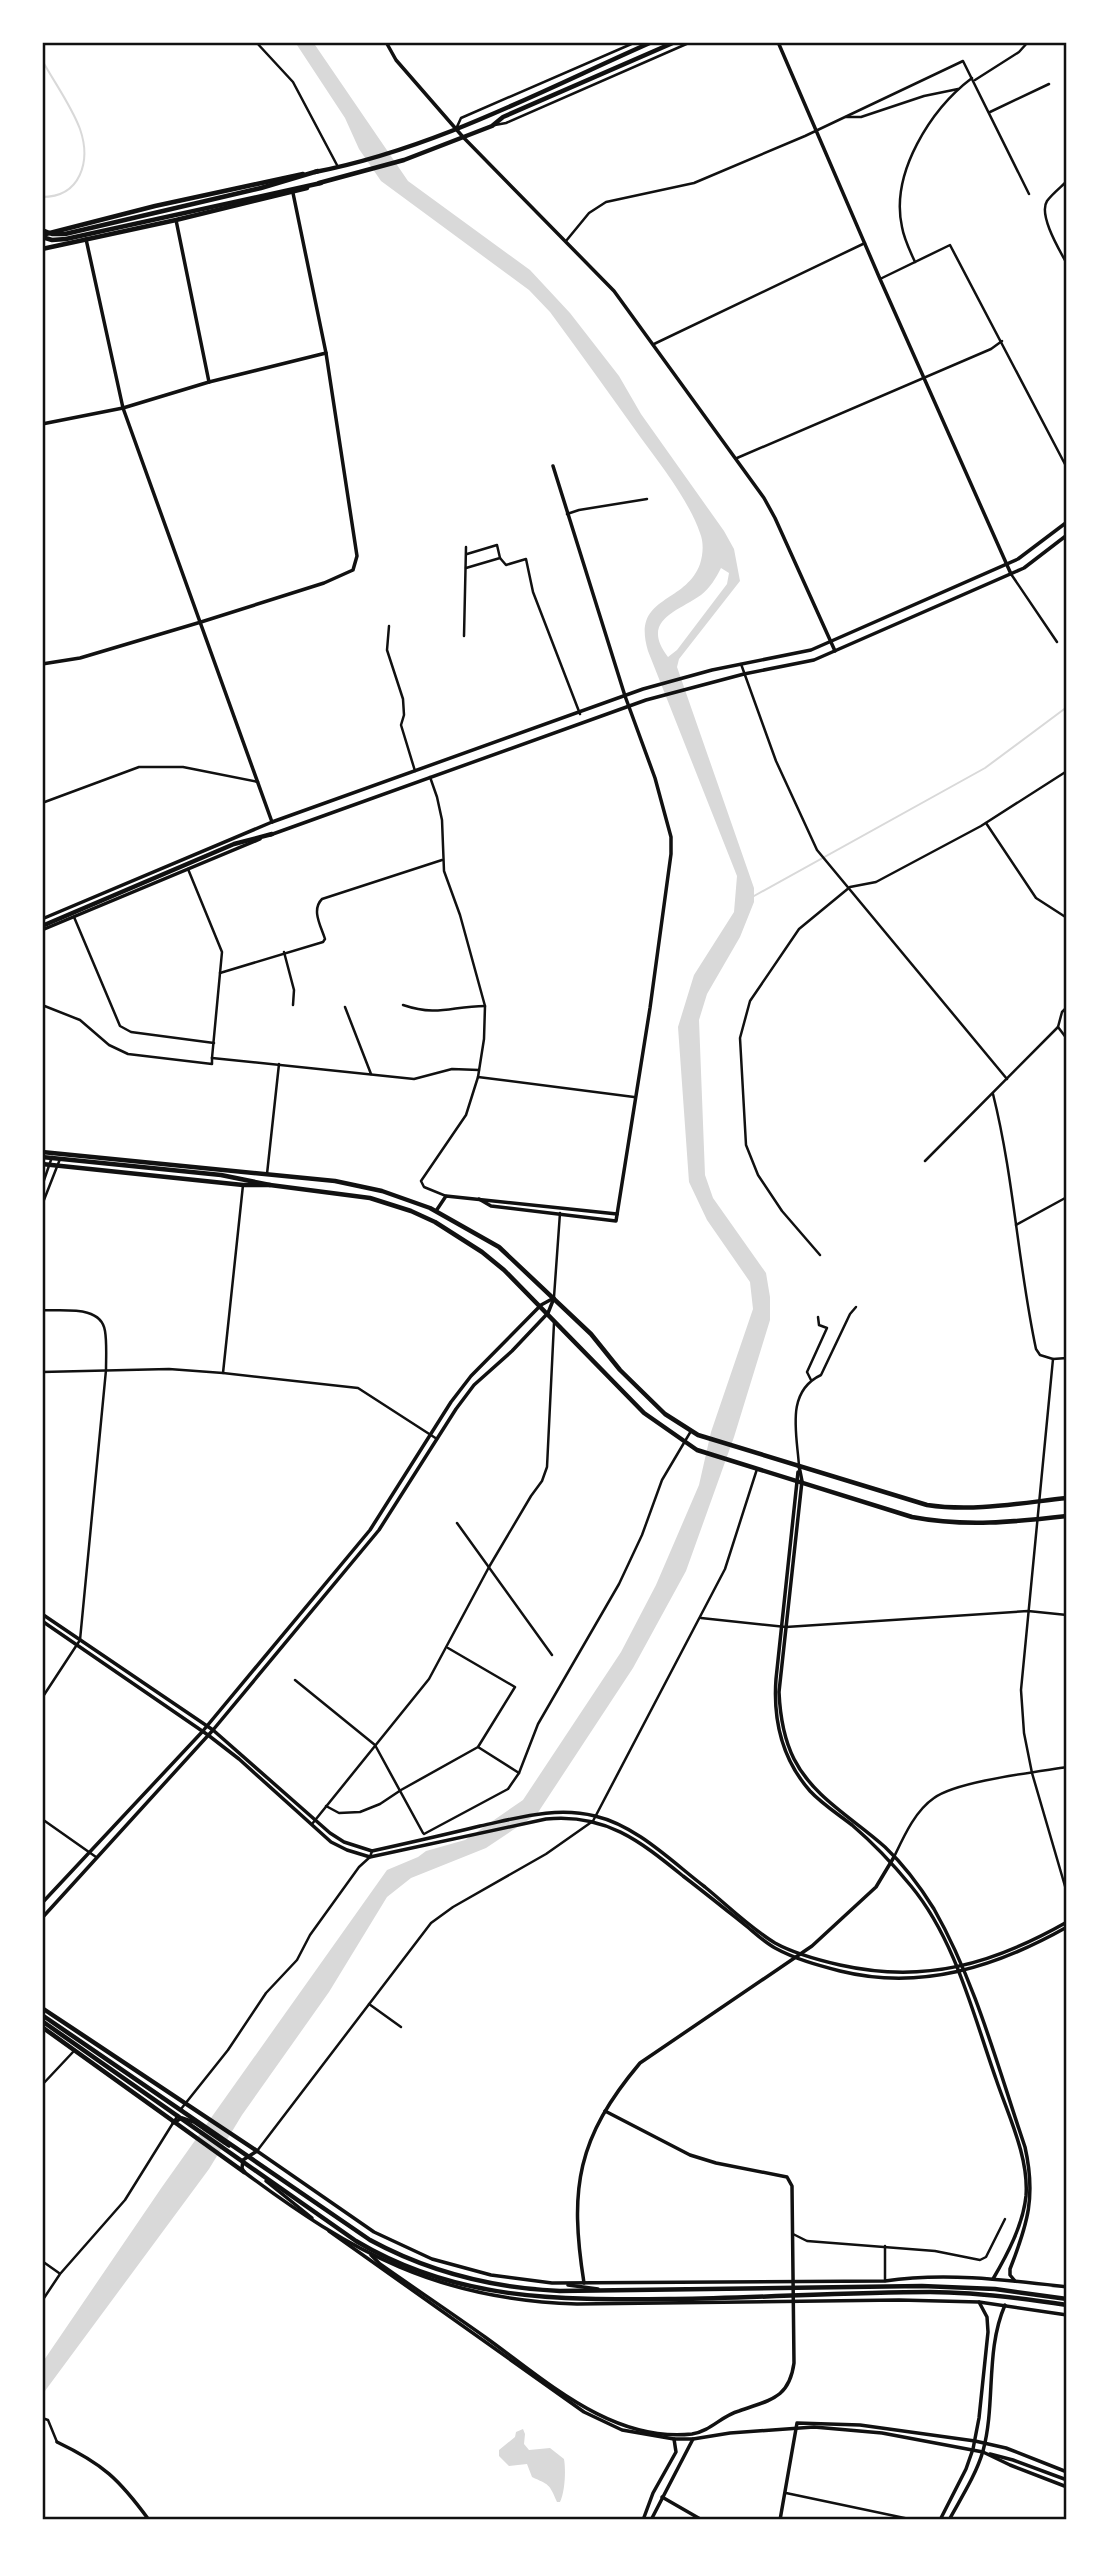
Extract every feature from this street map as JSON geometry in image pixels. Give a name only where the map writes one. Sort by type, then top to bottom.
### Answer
[{"type":"main road","points":[[42,234],[155,206],[338,167],[397,151],[456,129],[652,42]]},
{"type":"main road","points":[[42,249],[293,192],[404,160],[492,126],[503,117],[675,42]]},
{"type":"main road","points":[[254,193],[318,171]]},
{"type":"main road","points":[[42,234],[65,234],[254,193],[321,183]]},
{"type":"main road","points":[[42,928],[234,844],[272,834]]},
{"type":"main road","points":[[42,1154],[335,1181],[403,1197],[499,1247],[554,1298],[665,1414],[703,1437],[927,1505],[954,1509],[1021,1505],[1067,1498]]},
{"type":"main road","points":[[42,1154],[221,1175],[270,1185],[370,1198],[411,1211],[457,1235],[482,1252],[541,1305],[644,1413],[697,1450],[900,1513],[938,1522],[989,1523],[1067,1516]]},
{"type":"main road","points":[[42,1164],[243,1185],[270,1185]]},
{"type":"main road","points":[[42,2008],[257,2151]]},
{"type":"main road","points":[[42,2015],[349,2227],[386,2249],[428,2267],[502,2286],[560,2291],[922,2286],[995,2290],[1067,2299]]},
{"type":"main road","points":[[42,2021],[369,2249],[425,2273],[476,2289],[539,2298],[637,2300],[930,2292],[997,2295],[1067,2305]]},
{"type":"main road","points":[[42,2028],[244,2172]]},
{"type":"street","points":[[42,47],[46,42]]},
{"type":"street","points":[[256,42],[293,82],[338,167]]},
{"type":"street","points":[[386,42],[396,60],[463,137],[614,291],[654,344],[737,458],[775,518],[835,651]]},
{"type":"street","points":[[456,129],[461,118],[635,42]]},
{"type":"street","points":[[492,126],[506,123],[691,42]]},
{"type":"street","points":[[778,42],[1006,565],[1057,642]]},
{"type":"street","points":[[915,262],[902,227],[900,201],[904,178],[920,138],[936,112],[958,89],[1019,51],[1028,42]]},
{"type":"street","points":[[566,241],[589,213],[606,202],[694,183],[867,108],[963,61],[1029,194]]},
{"type":"street","points":[[990,112],[1049,84]]},
{"type":"street","points":[[843,117],[862,117],[924,96],[958,89]]},
{"type":"street","points":[[1067,181],[1045,207],[1051,233],[1067,264]]},
{"type":"street","points":[[42,664],[79,658],[201,622],[324,583],[353,570],[357,556],[326,353],[293,192]]},
{"type":"street","points":[[176,220],[209,382]]},
{"type":"street","points":[[86,239],[123,408],[272,822]]},
{"type":"street","points":[[654,344],[865,243]]},
{"type":"street","points":[[880,279],[950,245],[1067,468]]},
{"type":"street","points":[[737,458],[991,349],[1002,341]]},
{"type":"street","points":[[42,424],[123,408],[209,382],[326,353]]},
{"type":"street","points":[[479,1199],[491,1206],[616,1221],[663,918],[671,837],[655,778],[625,696],[553,466]]},
{"type":"street","points":[[567,514],[647,499]]},
{"type":"street","points":[[42,919],[272,822],[643,689],[701,673],[811,650],[1018,559],[1067,522]]},
{"type":"street","points":[[42,928],[272,834],[629,705],[744,674],[814,660],[1024,568],[1067,535]]},
{"type":"street","points":[[466,555],[497,545],[500,558],[506,565],[526,559],[533,592],[580,713]]},
{"type":"street","points":[[464,636],[466,547]]},
{"type":"street","points":[[466,568],[500,558]]},
{"type":"street","points":[[389,626],[387,650],[403,699],[404,715],[401,725],[415,771]]},
{"type":"street","points":[[741,664],[776,761],[817,850],[1007,1079]]},
{"type":"street","points":[[42,803],[139,767],[183,767],[258,782]]},
{"type":"street","points":[[820,1255],[782,1211],[758,1175],[746,1145],[740,1038],[750,1001],[799,929],[850,887],[876,882],[986,823],[1067,771]]},
{"type":"street","points":[[430,778],[442,820],[442,860],[485,1006],[478,1077],[466,1115],[421,1181],[424,1187],[446,1196],[617,1214]]},
{"type":"street","points":[[986,823],[1036,898],[1067,918]]},
{"type":"street","points":[[220,973],[323,942],[325,939],[316,911],[317,904],[322,899],[442,860]]},
{"type":"street","points":[[42,1005],[80,1020],[109,1045],[128,1054],[212,1064],[222,952],[188,869]]},
{"type":"street","points":[[96,895],[92,897],[92,903],[101,905]]},
{"type":"street","points":[[74,916],[120,1026],[131,1032],[214,1043]]},
{"type":"street","points":[[284,952],[294,989],[293,1005]]},
{"type":"street","points":[[403,1005],[437,1012],[466,1006],[485,1006]]},
{"type":"street","points":[[345,1007],[371,1074]]},
{"type":"street","points":[[925,1161],[1058,1027],[1062,1012],[1067,1007]]},
{"type":"street","points":[[1058,1027],[1067,1039]]},
{"type":"street","points":[[212,1058],[414,1079],[453,1069],[479,1070]]},
{"type":"street","points":[[268,1174],[279,1064]]},
{"type":"street","points":[[478,1077],[636,1097]]},
{"type":"street","points":[[993,1094],[1016,1225],[1024,1291],[1036,1349],[1040,1355],[1053,1359],[1067,1357]]},
{"type":"street","points":[[42,1186],[51,1165],[52,1153]]},
{"type":"street","points":[[42,1205],[59,1166],[60,1154]]},
{"type":"street","points":[[223,1373],[243,1185]]},
{"type":"street","points":[[436,1212],[446,1196]]},
{"type":"street","points":[[1016,1225],[1067,1197]]},
{"type":"street","points":[[42,1918],[213,1730],[379,1530],[474,1385],[548,1313],[554,1298],[560,1213]]},
{"type":"street","points":[[42,1903],[207,1726],[370,1530],[451,1402],[471,1376],[541,1305],[554,1298]]},
{"type":"street","points":[[856,1307],[850,1314],[821,1375],[811,1380],[797,1401],[794,1425],[800,1480],[774,1703],[780,1737],[789,1760],[811,1792],[853,1826],[911,1886],[960,1969],[1020,2150],[1026,2182],[1025,2203],[1019,2224],[993,2279]]},
{"type":"street","points":[[42,1310],[86,1313],[101,1322],[105,1328],[106,1370],[80,1640],[42,1698]]},
{"type":"street","points":[[811,1380],[807,1372],[827,1328],[819,1325],[818,1317]]},
{"type":"street","points":[[311,1825],[419,1694],[448,1647],[489,1567],[545,1475],[555,1320]]},
{"type":"street","points":[[1053,1359],[1021,1690],[1024,1733],[1031,1773],[1067,1893]]},
{"type":"street","points":[[42,1372],[169,1369],[358,1388],[437,1439]]},
{"type":"street","points":[[425,1837],[508,1789],[519,1773],[538,1724],[619,1584],[642,1535],[662,1480],[691,1431]]},
{"type":"street","points":[[757,1468],[725,1569],[595,1818],[546,1854],[453,1907],[431,1923],[257,2151],[243,2160],[242,2168],[284,2202],[372,2255],[413,2275],[500,2298],[536,2303],[594,2304],[899,2300],[979,2302],[1067,2315]]},
{"type":"street","points":[[457,1523],[552,1655]]},
{"type":"street","points":[[700,1618],[784,1627],[1028,1611],[1067,1615]]},
{"type":"street","points":[[42,1614],[213,1730],[315,1820],[344,1842],[372,1851],[530,1815],[566,1812],[595,1818],[641,1837],[774,1942],[800,1954],[884,1973],[908,1974],[960,1969]]},
{"type":"street","points":[[42,1621],[208,1735],[340,1847],[370,1857]]},
{"type":"street","points":[[784,1627],[780,1710],[785,1737],[794,1759],[817,1790],[894,1857],[932,1907],[960,1969],[1025,2147],[1032,2186],[1029,2213],[1010,2275],[1015,2281]]},
{"type":"street","points":[[326,1806],[339,1813],[360,1812],[380,1804],[478,1747],[515,1687],[448,1647]]},
{"type":"street","points":[[295,1680],[375,1745],[425,1837]]},
{"type":"street","points":[[478,1747],[519,1773]]},
{"type":"street","points":[[584,2283],[578,2246],[580,2171],[593,2132],[620,2087],[640,2063],[812,1947],[876,1887],[917,1816],[934,1797],[952,1788],[1067,1767]]},
{"type":"street","points":[[42,2301],[60,2274],[125,2200],[184,2104],[228,2050],[266,1993],[297,1960],[310,1935],[359,1867],[370,1857],[546,1819],[595,1818],[641,1842],[772,1946],[795,1957],[853,1974],[884,1978],[931,1978],[1013,1955],[1067,1924]]},
{"type":"street","points":[[42,1819],[96,1857]]},
{"type":"street","points":[[370,1857],[372,1851]]},
{"type":"street","points":[[369,2004],[401,2027]]},
{"type":"street","points":[[42,2085],[75,2050]]},
{"type":"street","points":[[372,2255],[398,2277],[591,2410],[622,2424],[657,2433],[702,2432],[735,2412],[769,2402],[783,2392],[791,2378],[794,2363],[792,2186],[787,2177],[690,2155],[605,2111]]},
{"type":"street","points":[[173,2123],[182,2118],[194,2122],[237,2151],[247,2154],[257,2151]]},
{"type":"street","points":[[257,2151],[374,2232],[432,2259],[491,2275],[608,2290]]},
{"type":"street","points":[[249,2166],[350,2248],[584,2412],[622,2430],[693,2440],[730,2433],[796,2428],[882,2432],[973,2449],[1067,2480]]},
{"type":"street","points":[[793,2234],[807,2241],[935,2251],[983,2260],[1005,2219]]},
{"type":"street","points":[[885,2246],[885,2281]]},
{"type":"street","points":[[42,2261],[60,2274]]},
{"type":"street","points":[[552,2283],[692,2280],[768,2283],[885,2281],[916,2276],[993,2279],[1067,2289]]},
{"type":"street","points":[[735,2289],[768,2283]]},
{"type":"street","points":[[476,2289],[500,2298]]},
{"type":"street","points":[[594,2304],[637,2300]]},
{"type":"street","points":[[940,2520],[975,2441],[988,2332],[987,2317],[979,2302]]},
{"type":"street","points":[[949,2520],[983,2452],[995,2340],[999,2318],[1005,2305]]},
{"type":"street","points":[[42,2417],[48,2420],[57,2442],[106,2470],[126,2489],[149,2520]]},
{"type":"street","points":[[780,2520],[797,2423],[860,2425],[975,2441],[1006,2448],[1067,2472]]},
{"type":"street","points":[[643,2520],[653,2493],[676,2452],[674,2439]]},
{"type":"street","points":[[651,2520],[693,2440]]},
{"type":"street","points":[[983,2452],[1010,2466],[1067,2487]]},
{"type":"street","points":[[786,2493],[914,2520]]},
{"type":"street","points":[[662,2497],[702,2520]]},
{"type":"shaded area","points":[[295,42],[313,42],[408,181],[530,270],[570,313],[619,376],[641,414],[734,549],[740,581],[679,659],[677,667],[754,888],[754,902],[740,937],[707,994],[699,1020],[705,1175],[713,1198],[766,1273],[770,1320],[734,1437],[686,1571],[633,1668],[537,1814],[486,1848],[411,1878],[387,1897],[329,1992],[242,2115],[209,2169],[42,2395],[42,2363],[162,2187],[387,1870],[426,1851],[465,1840],[523,1800],[621,1652],[656,1585],[699,1485],[711,1432],[753,1309],[750,1282],[707,1220],[689,1182],[678,1027],[694,975],[734,912],[737,876],[648,651],[645,633],[647,620],[653,610],[693,577],[702,556],[700,533],[674,484],[550,312],[529,290],[381,181],[359,149],[345,118]],"holes":[[[721,568],[729,573],[727,584],[677,650],[668,657],[660,644],[658,634],[665,618],[704,592]]]},
{"type":"shaded area","points":[[523,2429],[524,2444],[529,2450],[550,2448],[564,2459],[565,2481],[560,2502],[557,2502],[548,2485],[532,2477],[527,2464],[509,2466],[499,2456],[499,2450],[515,2437],[516,2432]]},
{"type":"waterway","points":[[42,60],[76,120],[84,153],[80,175],[74,184],[66,191],[42,197]]},
{"type":"waterway","points":[[754,896],[985,768],[1067,707]]}]
